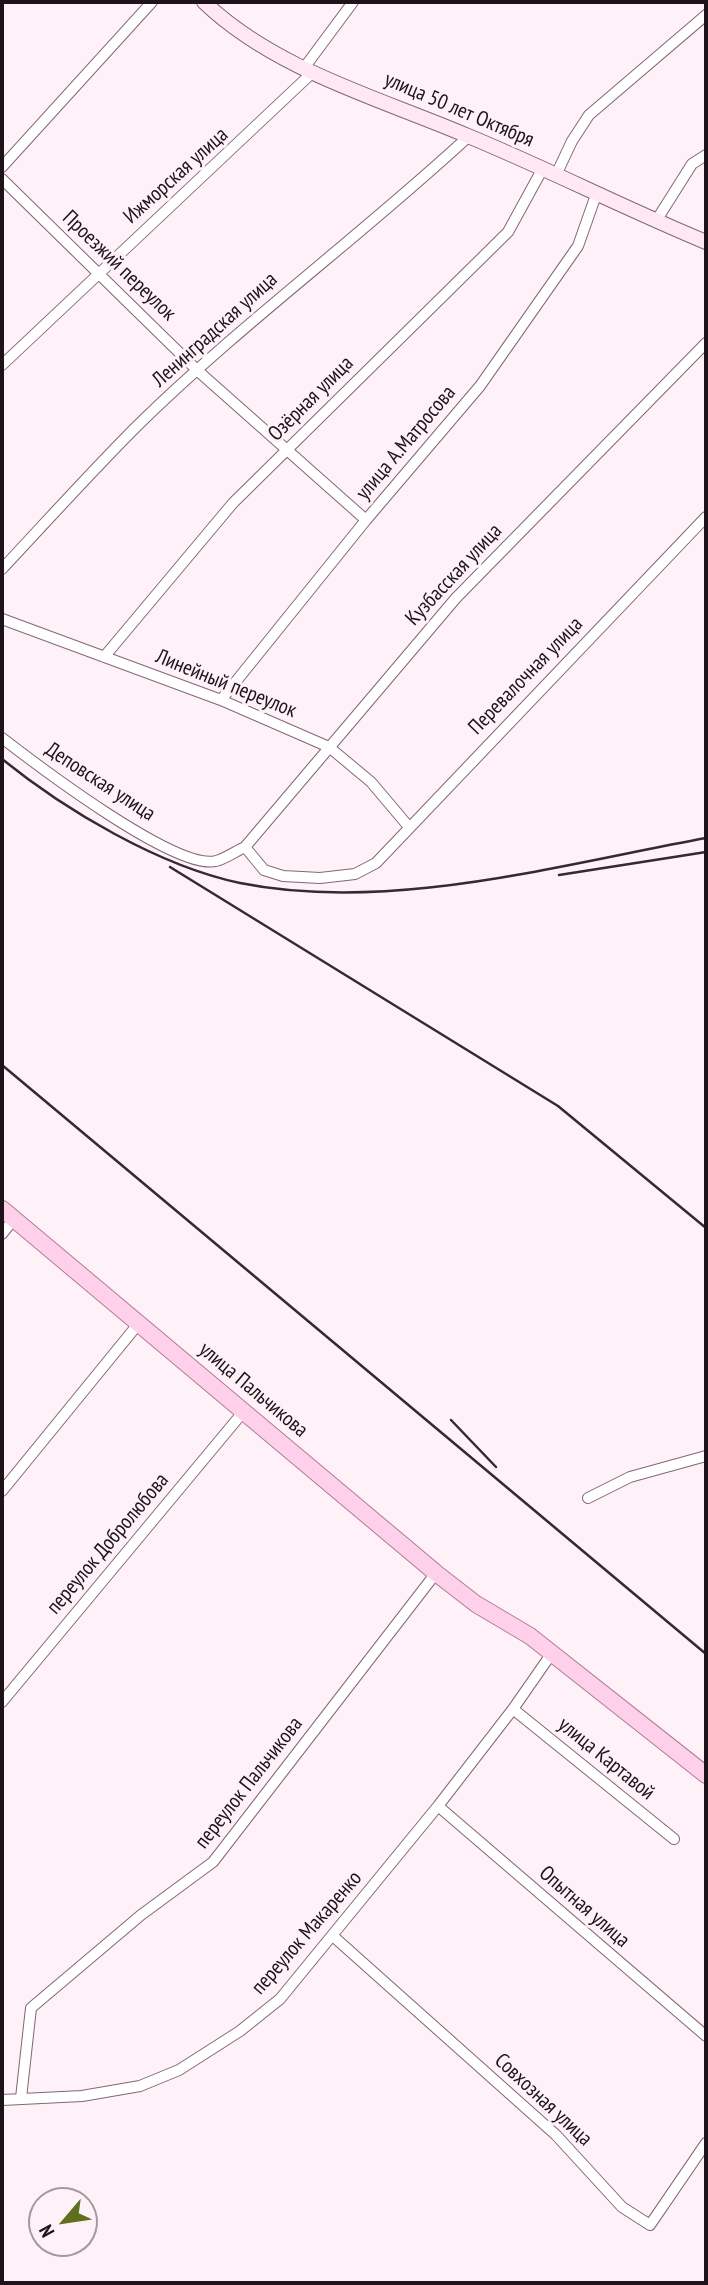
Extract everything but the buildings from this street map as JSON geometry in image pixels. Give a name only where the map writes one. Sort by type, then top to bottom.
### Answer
[{"type":"main road","name":"улица 50 лет Октября","points":[[204,2],[253,42],[309,70],[469,136],[706,242]]},
{"type":"main road","name":"улица Пальчикова","points":[[8,1214],[436,1573],[477,1604],[552,1653],[706,1775]]},
{"type":"street","points":[[2,167],[152,2]]},
{"type":"street","name":"Ижморская улица","points":[[2,365],[309,70],[353,2]]},
{"type":"street","name":"Озёрная улица","points":[[104,657],[233,503],[508,232],[589,114],[706,15]]},
{"type":"street","name":"Ленинградская улица","points":[[2,569],[138,426],[299,281],[396,204],[469,136]]},
{"type":"street","points":[[656,221],[692,164],[706,155]]},
{"type":"street","name":"Проезжий переулок","points":[[2,179],[198,371],[286,452],[366,520]]},
{"type":"street","name":"улица А.Матросова","points":[[221,700],[366,520],[480,386],[578,246],[596,195]]},
{"type":"street","name":"Кузбасская улица","points":[[245,846],[456,598],[706,343]]},
{"type":"street","name":"Перевалочная улица","points":[[245,846],[264,870],[283,876],[320,878],[355,874],[376,863],[706,517]]},
{"type":"street","name":"Линейный переулок","points":[[2,619],[221,700],[329,747],[371,782],[409,827]]},
{"type":"street","name":"Деповская улица","points":[[2,738],[54,778],[178,856],[215,862],[245,846]]},
{"type":"street","points":[[2,1234],[8,1214]]},
{"type":"street","points":[[2,1491],[139,1323]]},
{"type":"street","name":"переулок Добролюбова","points":[[2,1702],[244,1411]]},
{"type":"street","points":[[588,1498],[630,1477],[706,1456]]},
{"type":"street","name":"переулок Пальчикова","points":[[22,2098],[32,2008],[141,1915],[213,1862],[436,1573]]},
{"type":"street","name":"переулок Макаренко","points":[[2,2100],[82,2096],[128,2088],[179,2070],[240,2031],[280,1999],[334,1937],[438,1807],[552,1653]]},
{"type":"street","name":"улица Картавой","points":[[513,1709],[674,1839]]},
{"type":"street","name":"Опытная улица","points":[[438,1807],[706,2036]]},
{"type":"street","name":"Совхозная улица","points":[[334,1937],[556,2135],[622,2207],[650,2225],[706,2143]]},
{"type":"railway","points":[[2,759],[54,798],[146,850],[209,875],[240,883],[297,891],[414,889],[473,882],[706,838]]},
{"type":"railway","points":[[559,875],[706,852]]},
{"type":"railway","points":[[170,867],[558,1106],[706,1228]]},
{"type":"railway","points":[[2,1065],[706,1654]]},
{"type":"railway","points":[[451,1420],[496,1467]]}]
